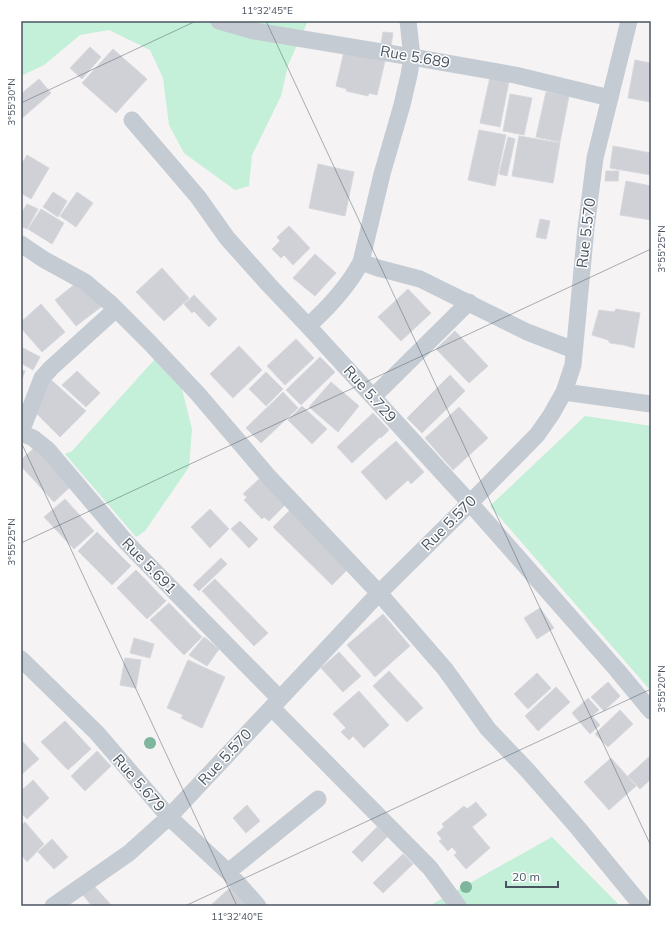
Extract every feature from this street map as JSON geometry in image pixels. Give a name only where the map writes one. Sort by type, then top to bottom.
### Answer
[{"type":"street","name":"Rue 5.689","points":[[219,21],[254,31],[515,75],[610,98]]},
{"type":"street","points":[[308,326],[340,294],[352,278],[361,262],[382,174],[404,97],[412,57],[408,21]]},
{"type":"street","name":"Rue 5.570","points":[[53,906],[129,853],[169,817],[379,593],[537,435],[551,415],[564,392],[572,365],[586,228],[595,158],[629,21]]},
{"type":"street","name":"Rue 5.729","points":[[132,120],[198,197],[227,238],[268,285],[308,326],[470,503],[617,670],[651,711]]},
{"type":"street","points":[[21,244],[85,282],[116,309],[192,388],[268,476],[379,593],[445,669],[488,729],[528,771],[642,906]]},
{"type":"street","points":[[361,262],[420,279],[527,332],[574,350]]},
{"type":"street","points":[[373,397],[469,302]]},
{"type":"street","points":[[21,432],[42,378],[116,309]]},
{"type":"street","points":[[564,392],[651,404]]},
{"type":"street","name":"Rue 5.691","points":[[21,432],[33,438],[48,450],[126,542],[425,863],[458,906]]},
{"type":"street","name":"Rue 5.679","points":[[21,659],[97,733],[169,817],[228,872],[258,906]]},
{"type":"street","points":[[228,872],[318,799]]},
{"type":"green space","points":[[21,21],[307,21],[307,23],[288,65],[281,96],[252,155],[249,186],[235,190],[184,153],[169,125],[163,78],[150,50],[109,30],[80,35],[44,65],[21,76]]},
{"type":"green space","points":[[155,359],[182,389],[192,429],[189,467],[145,531],[136,537],[65,454],[72,451]]},
{"type":"green space","points":[[585,416],[651,426],[651,691],[490,506]]},
{"type":"green space","points":[[552,837],[620,906],[429,906]]},
{"type":"building","points":[[383,32],[393,33],[391,46],[381,44]]},
{"type":"building","points":[[90,47],[101,57],[82,79],[70,68]]},
{"type":"building","points":[[113,49],[147,79],[116,113],[82,83]]},
{"type":"building","points":[[344,52],[385,61],[377,95],[369,93],[368,96],[346,91],[347,89],[336,86]]},
{"type":"building","points":[[635,60],[651,63],[651,102],[628,98]]},
{"type":"building","points":[[490,77],[509,81],[500,127],[480,123]]},
{"type":"building","points":[[39,79],[51,93],[21,119],[21,94]]},
{"type":"building","points":[[546,92],[569,96],[560,142],[536,137]]},
{"type":"building","points":[[510,94],[532,98],[524,135],[503,131]]},
{"type":"building","points":[[479,130],[506,135],[495,186],[468,180]]},
{"type":"building","points":[[519,136],[560,143],[553,183],[512,176]]},
{"type":"building","points":[[508,137],[515,139],[507,176],[499,174]]},
{"type":"building","points":[[613,146],[651,153],[651,175],[610,168]]},
{"type":"building","points":[[27,155],[49,168],[31,199],[21,193],[21,165]]},
{"type":"building","points":[[318,164],[354,172],[345,216],[309,208]]},
{"type":"building","points":[[606,171],[619,171],[618,181],[605,181]]},
{"type":"building","points":[[626,181],[651,186],[651,220],[620,215]]},
{"type":"building","points":[[53,192],[67,201],[58,217],[43,207]]},
{"type":"building","points":[[77,192],[93,203],[76,227],[60,216]]},
{"type":"building","points":[[27,204],[38,209],[27,229],[21,226],[21,214]]},
{"type":"building","points":[[41,209],[64,223],[52,244],[28,229]]},
{"type":"building","points":[[540,219],[550,221],[546,239],[536,237]]},
{"type":"building","points":[[289,226],[310,248],[293,265],[284,255],[281,258],[272,249],[280,241],[277,237]]},
{"type":"building","points":[[315,254],[336,273],[315,296],[293,278]]},
{"type":"building","points":[[162,268],[189,298],[164,321],[136,292]]},
{"type":"building","points":[[80,280],[101,307],[76,326],[55,300]]},
{"type":"building","points":[[408,289],[431,313],[401,341],[378,317]]},
{"type":"building","points":[[194,295],[217,319],[209,327],[194,311],[192,313],[184,304]]},
{"type":"building","points":[[41,304],[65,332],[42,352],[21,328],[21,322]]},
{"type":"building","points":[[616,309],[640,313],[634,348],[610,343],[608,340],[592,335],[599,310],[614,312]]},
{"type":"building","points":[[455,331],[488,366],[469,383],[436,349]]},
{"type":"building","points":[[296,339],[314,358],[285,385],[267,366]]},
{"type":"building","points":[[239,346],[262,370],[233,398],[210,374]]},
{"type":"building","points":[[21,347],[40,357],[33,370],[21,363]]},
{"type":"building","points":[[320,357],[335,372],[301,405],[286,390]]},
{"type":"building","points":[[21,370],[25,371],[21,382]]},
{"type":"building","points":[[77,371],[100,393],[86,407],[62,385]]},
{"type":"building","points":[[266,372],[283,389],[266,406],[249,389]]},
{"type":"building","points":[[450,375],[465,391],[422,433],[407,418]]},
{"type":"building","points":[[50,379],[86,411],[60,437],[36,413]]},
{"type":"building","points":[[331,382],[359,406],[338,432],[309,407]]},
{"type":"building","points":[[283,392],[298,408],[261,443],[246,428]]},
{"type":"building","points":[[302,406],[327,429],[312,444],[288,420]]},
{"type":"building","points":[[459,407],[488,438],[453,470],[425,438]]},
{"type":"building","points":[[373,413],[389,430],[352,463],[337,447]]},
{"type":"building","points":[[396,441],[424,472],[411,484],[408,480],[386,500],[361,472]]},
{"type":"building","points":[[35,447],[71,486],[54,502],[21,466],[21,460]]},
{"type":"building","points":[[259,479],[287,503],[269,521],[264,517],[262,519],[244,500],[247,497],[243,494]]},
{"type":"building","points":[[65,499],[94,531],[74,549],[44,517]]},
{"type":"building","points":[[210,509],[229,529],[210,548],[191,527]]},
{"type":"building","points":[[291,509],[350,567],[332,585],[273,527]]},
{"type":"building","points":[[240,521],[258,539],[249,548],[231,529]]},
{"type":"building","points":[[97,532],[131,566],[112,585],[78,551]]},
{"type":"building","points":[[221,558],[227,564],[199,591],[193,585]]},
{"type":"building","points":[[136,570],[166,601],[147,619],[117,588]]},
{"type":"building","points":[[215,579],[268,633],[254,646],[202,591]]},
{"type":"building","points":[[169,603],[202,637],[184,655],[150,620]]},
{"type":"building","points":[[540,608],[554,628],[537,639],[524,618]]},
{"type":"building","points":[[383,614],[410,646],[375,677],[347,645]]},
{"type":"building","points":[[204,637],[219,649],[207,666],[189,655]]},
{"type":"building","points":[[134,638],[154,644],[150,658],[130,653]]},
{"type":"building","points":[[339,652],[361,676],[343,692],[321,668]]},
{"type":"building","points":[[125,658],[141,660],[136,688],[120,685]]},
{"type":"building","points":[[188,660],[225,677],[202,728],[181,718],[183,715],[167,708]]},
{"type":"building","points":[[389,671],[423,708],[407,722],[373,686]]},
{"type":"building","points":[[537,673],[551,688],[528,709],[514,694]]},
{"type":"building","points":[[608,682],[620,696],[604,711],[591,697]]},
{"type":"building","points":[[556,687],[570,702],[538,731],[525,716]]},
{"type":"building","points":[[359,691],[389,725],[364,748],[353,736],[349,740],[341,732],[346,728],[333,714]]},
{"type":"building","points":[[588,698],[599,710],[592,716],[600,725],[590,734],[572,713]]},
{"type":"building","points":[[620,710],[633,724],[608,747],[595,734]]},
{"type":"building","points":[[65,721],[91,749],[68,770],[41,742]]},
{"type":"building","points":[[21,740],[39,759],[21,775]]},
{"type":"building","points":[[97,751],[111,766],[85,791],[71,776]]},
{"type":"building","points":[[651,755],[651,779],[640,789],[628,776]]},
{"type":"building","points":[[611,758],[636,786],[609,810],[584,782]]},
{"type":"building","points":[[33,780],[49,798],[27,819],[21,813],[21,791]]},
{"type":"building","points":[[476,802],[487,815],[472,827],[490,848],[466,869],[454,855],[457,853],[452,847],[448,851],[439,841],[442,839],[437,833],[444,827],[442,824],[464,806],[467,809]]},
{"type":"building","points":[[247,805],[260,821],[246,833],[233,818]]},
{"type":"building","points":[[25,822],[44,844],[27,862],[21,854],[21,826]]},
{"type":"building","points":[[377,827],[387,837],[362,862],[352,852]]},
{"type":"building","points":[[52,839],[68,857],[54,869],[38,852]]},
{"type":"building","points":[[403,854],[413,864],[383,893],[373,883]]},
{"type":"building","points":[[233,885],[252,906],[210,906]]},
{"type":"building","points":[[94,886],[112,906],[92,906],[83,895]]}]
